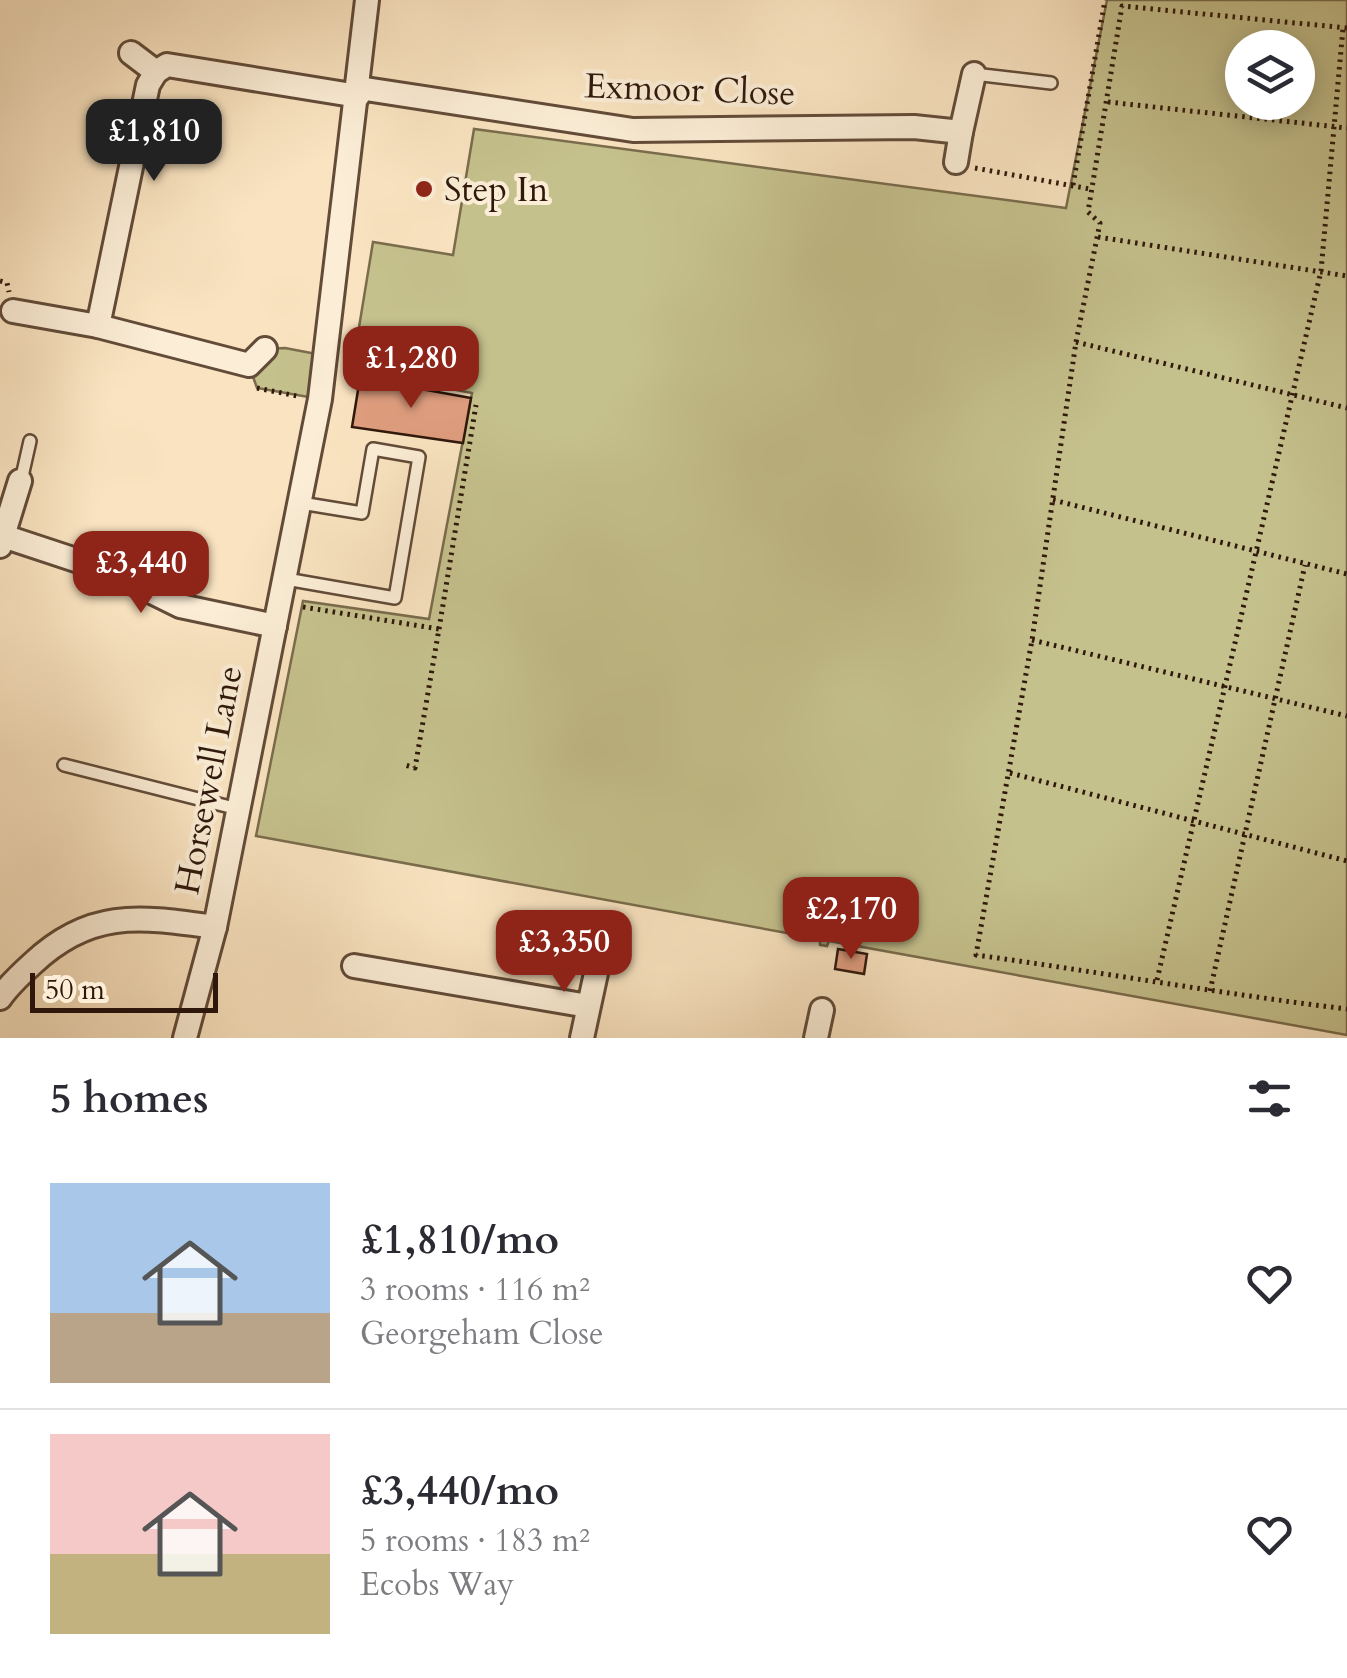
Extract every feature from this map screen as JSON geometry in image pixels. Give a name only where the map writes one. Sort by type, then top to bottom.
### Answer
[{"type":"street","name":"Horsewell Lane","points":[[186,1038],[215,926],[320,399],[368,0]]},
{"type":"street","points":[[98,326],[148,84],[156,72],[132,53]]},
{"type":"street","name":"Exmoor Close","points":[[156,72],[167,64],[633,130],[914,127],[961,132]]},
{"type":"street","points":[[956,162],[974,74]]},
{"type":"street","points":[[13,311],[257,357],[258,388]]},
{"type":"street","points":[[20,482],[2,541],[109,571],[180,606],[278,615]]},
{"type":"street","points":[[0,998],[54,943],[99,922],[138,916],[215,926]]},
{"type":"street","points":[[582,1038],[598,964]]},
{"type":"street","points":[[354,966],[588,1006]]},
{"type":"street","points":[[816,1038],[822,1010]]},
{"type":"lane","points":[[974,74],[1051,83]]},
{"type":"lane","points":[[20,482],[30,441]]},
{"type":"lane","points":[[286,578],[395,598],[418,457],[373,449],[362,512],[301,503]]},
{"type":"lane","points":[[64,766],[238,809]]},
{"type":"path","points":[[1073,185],[1105,0]]},
{"type":"path","points":[[1157,980],[1321,271],[1345,28],[1122,6],[1090,189],[1088,212],[1100,223],[1076,342],[1032,640],[976,955],[1347,1009]]},
{"type":"path","points":[[1108,102],[1347,128]]},
{"type":"path","points":[[956,162],[1090,189]]},
{"type":"path","points":[[1098,236],[1347,276]]},
{"type":"path","points":[[1076,342],[1347,408]]},
{"type":"path","points":[[258,388],[320,399]]},
{"type":"path","points":[[405,766],[415,768],[476,405]]},
{"type":"path","points":[[1053,500],[1347,574]]},
{"type":"path","points":[[1210,992],[1305,565]]},
{"type":"path","points":[[278,615],[438,629]]},
{"type":"path","points":[[1032,640],[1347,716]]},
{"type":"path","points":[[1010,773],[1191,824],[1347,862]]},
{"type":"shaded area","points":[[1107,0],[1347,0],[1347,1035],[829,941],[827,946],[820,945],[820,939],[256,836],[303,601],[429,619],[472,393],[352,370],[373,242],[453,255],[474,129],[1066,208]]},
{"type":"shaded area","points":[[285,348],[327,356],[320,399],[257,388],[249,365],[266,349]]},
{"type":"building","points":[[360,378],[471,398],[463,443],[352,427]]},
{"type":"building","points":[[838,949],[867,954],[864,974],[835,969]]},
{"type":"place","name":"Step In","points":[[424,189]]}]
